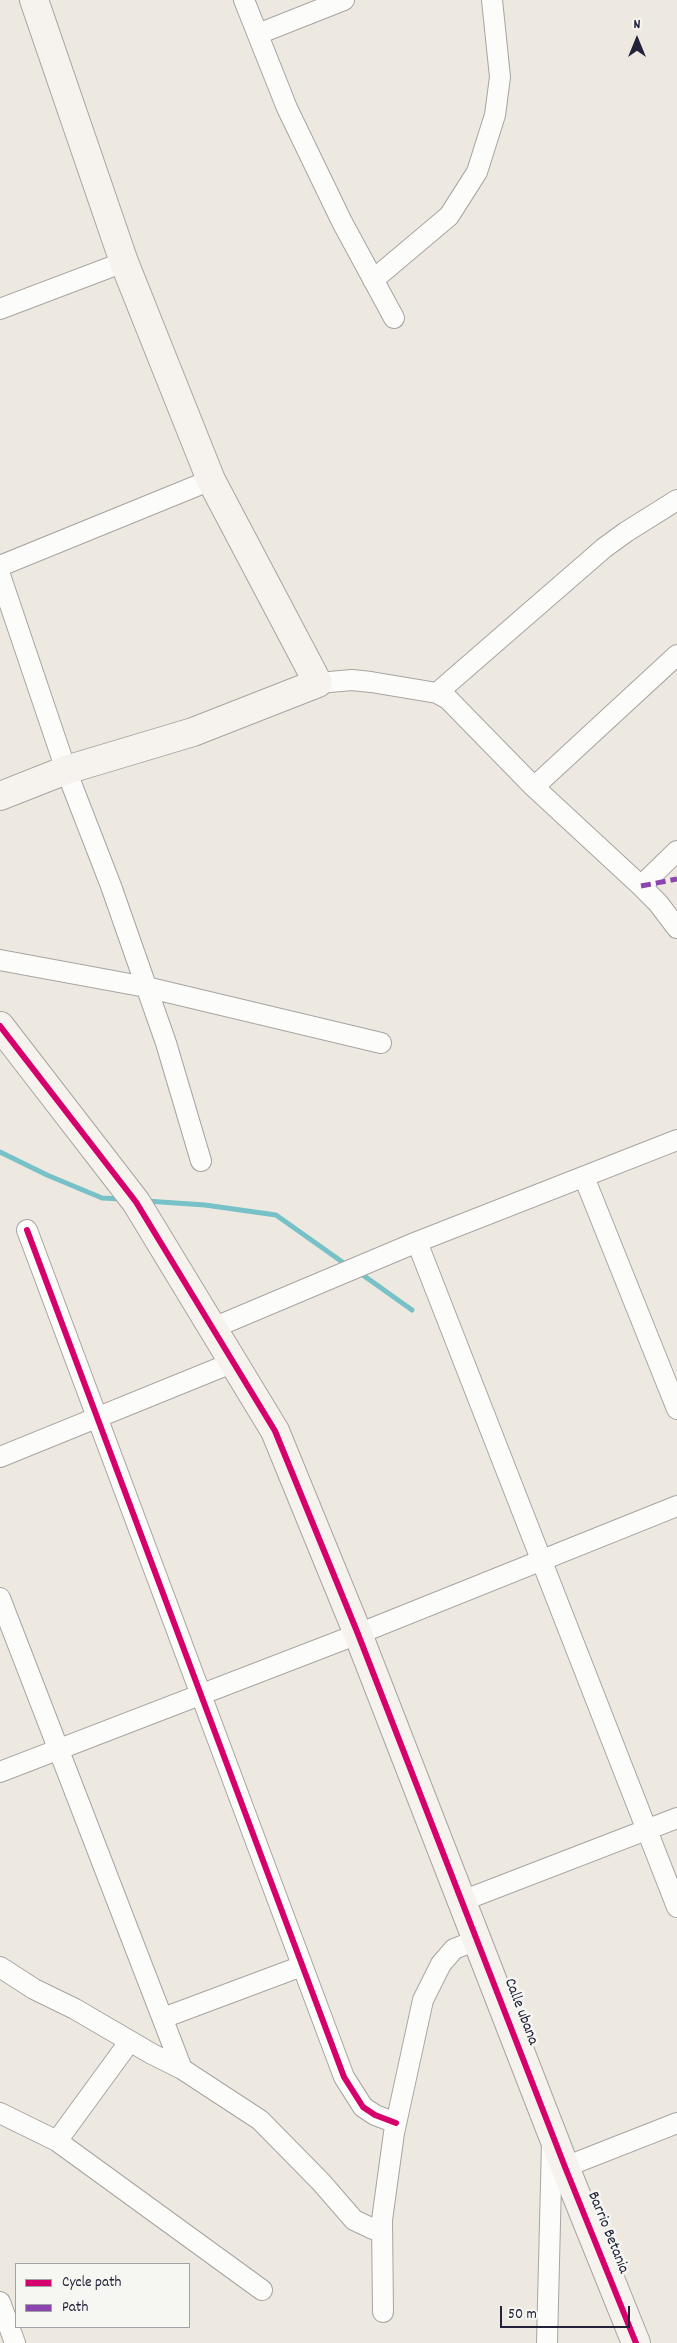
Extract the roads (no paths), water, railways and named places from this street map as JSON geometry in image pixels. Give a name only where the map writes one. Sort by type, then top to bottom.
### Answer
[{"type":"street","points":[[34,0],[124,262],[211,480],[318,683]]},
{"type":"street","points":[[244,0],[287,108],[342,222],[394,318]]},
{"type":"street","points":[[258,34],[344,0]]},
{"type":"street","points":[[373,280],[449,216],[477,172],[495,115],[500,76],[492,0]]},
{"type":"street","points":[[0,309],[124,262]]},
{"type":"street","points":[[0,566],[211,480]]},
{"type":"street","points":[[437,693],[604,548],[677,500]]},
{"type":"street","points":[[0,576],[66,770],[111,886],[166,1043],[201,1160]]},
{"type":"street","points":[[534,787],[677,655]]},
{"type":"street","points":[[0,796],[66,770],[193,732],[318,683],[352,680],[437,693],[448,699],[534,787],[658,903],[677,928]]},
{"type":"street","points":[[640,886],[677,851]]},
{"type":"street","points":[[0,960],[146,987],[381,1043]]},
{"type":"street","name":"Calle ubana","points":[[0,1026],[136,1202],[275,1431],[358,1634],[552,2133]]},
{"type":"street","points":[[213,1328],[417,1242],[677,1140]]},
{"type":"street","points":[[584,1177],[677,1409]]},
{"type":"street","points":[[27,1230],[344,2077],[364,2107],[375,2115],[396,2122]]},
{"type":"street","points":[[417,1242],[677,1907]]},
{"type":"street","points":[[0,1457],[234,1362]]},
{"type":"street","points":[[0,1772],[358,1634],[677,1506]]},
{"type":"street","points":[[0,1598],[182,2069]]},
{"type":"street","points":[[462,1901],[677,1818]]},
{"type":"street","points":[[383,2312],[382,2229],[396,2122],[423,2000],[441,1964],[454,1949],[477,1940]]},
{"type":"street","points":[[163,2018],[302,1966]]},
{"type":"street","points":[[0,1967],[34,1989],[75,2009],[182,2069],[260,2120],[321,2182],[354,2220],[373,2229],[382,2229]]},
{"type":"street","points":[[57,2141],[130,2041]]},
{"type":"street","points":[[0,2113],[57,2141],[262,2290]]},
{"type":"street","points":[[566,2167],[677,2123]]},
{"type":"street","points":[[546,2343],[552,2133]]},
{"type":"street","name":"Barrio Betania","points":[[552,2133],[636,2343]]},
{"type":"street","points":[[0,2302],[14,2343]]},
{"type":"waterway","points":[[0,1152],[47,1175],[102,1198],[122,1199]]},
{"type":"waterway","points":[[146,1201],[205,1205],[276,1215],[348,1266]]},
{"type":"waterway","points":[[360,1273],[412,1310]]}]
